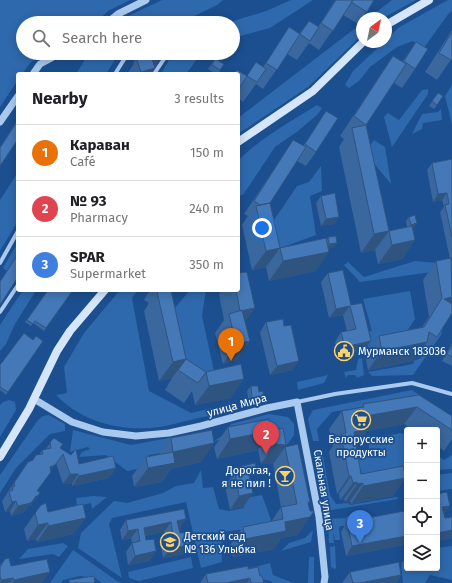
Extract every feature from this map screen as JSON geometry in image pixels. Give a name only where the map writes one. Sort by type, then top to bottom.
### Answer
[{"type":"main road","points":[[392,22],[430,0]]},
{"type":"main road","points":[[240,141],[313,91],[357,48]]},
{"type":"main road","points":[[0,457],[34,399],[57,351],[70,331],[104,292]]},
{"type":"street","points":[[116,16],[146,0]]},
{"type":"street","points":[[34,72],[40,64],[48,60]]},
{"type":"street","points":[[115,72],[123,60]]},
{"type":"street","points":[[155,72],[163,60]]},
{"type":"street","points":[[0,122],[16,99]]},
{"type":"street","points":[[0,263],[16,235]]},
{"type":"street","points":[[0,312],[16,288]]},
{"type":"street","name":"улица Мира","points":[[34,399],[72,422],[103,432],[136,436],[169,433],[267,408],[336,394],[412,383],[452,394]]},
{"type":"street","name":"Скальная улица","points":[[297,402],[319,518],[325,577],[324,583]]},
{"type":"shaded area","points":[[0,0],[130,0],[108,11],[103,16],[16,16],[16,60],[34,60],[24,72],[16,72],[16,83],[0,107]]},
{"type":"shaded area","points":[[162,0],[223,0],[217,5],[194,16],[129,16]]},
{"type":"shaded area","points":[[291,0],[313,0],[270,28],[240,36],[240,19],[266,11]]},
{"type":"shaded area","points":[[392,0],[416,0],[392,13],[377,12]]},
{"type":"shaded area","points":[[448,0],[452,0],[452,11],[423,49],[413,41],[397,47],[370,67],[359,81],[349,88],[345,85],[353,71],[378,48],[392,48],[392,34],[398,28]]},
{"type":"shaded area","points":[[356,28],[356,41],[308,87],[240,133],[240,116]]},
{"type":"shaded area","points":[[85,60],[115,60],[107,72],[77,72]]},
{"type":"shaded area","points":[[169,60],[196,60],[187,72],[162,72]]},
{"type":"shaded area","points":[[452,85],[452,125],[445,96]]},
{"type":"shaded area","points":[[428,89],[428,94],[392,147],[384,117],[388,113],[399,120],[422,90]]},
{"type":"shaded area","points":[[317,105],[322,108],[317,115],[298,131],[275,147],[243,195],[240,196],[240,159],[256,145]]},
{"type":"shaded area","points":[[441,109],[442,120],[423,123],[422,129],[412,134],[422,114],[438,112]]},
{"type":"shaded area","points":[[374,140],[385,147],[391,184],[370,159],[368,148]]},
{"type":"shaded area","points":[[321,166],[322,191],[310,196],[316,235],[275,250],[272,223],[297,186],[309,182]]},
{"type":"shaded area","points":[[16,175],[16,224],[0,251],[0,200]]},
{"type":"shaded area","points":[[16,245],[16,278],[3,268]]},
{"type":"shaded area","points":[[415,261],[437,263],[439,271],[360,282],[344,265],[348,262],[364,277]]},
{"type":"shaded area","points":[[410,291],[415,319],[401,340],[368,348],[364,332],[372,331],[363,299]]},
{"type":"shaded area","points":[[22,292],[35,292],[15,324],[6,344],[0,351],[0,325]]},
{"type":"shaded area","points":[[118,292],[136,292],[132,298],[149,391],[191,413],[212,408],[208,416],[160,427],[132,428],[104,423],[78,413],[56,395],[67,393],[64,367],[84,333]]},
{"type":"shaded area","points":[[188,292],[206,292],[202,316],[214,371],[196,374],[183,366],[174,309]]},
{"type":"shaded area","points":[[443,327],[441,335],[413,375],[372,376],[368,372],[413,364],[414,361],[424,356]]},
{"type":"shaded area","points":[[362,358],[364,375],[357,378],[355,375],[348,375],[346,378],[344,372],[356,370],[358,359]]},
{"type":"shaded area","points":[[328,375],[324,383],[298,390],[297,382]]},
{"type":"shaded area","points":[[412,390],[452,417],[408,399],[332,412],[317,429],[319,441],[313,441],[308,419],[313,410]]},
{"type":"shaded area","points":[[9,400],[15,402],[16,410],[0,437],[0,405]]},
{"type":"shaded area","points":[[269,414],[288,417],[294,424],[294,435],[287,445],[273,429],[214,441],[225,434],[231,424]]},
{"type":"shaded area","points":[[49,415],[65,424],[65,431],[50,434],[16,468],[0,493],[0,475],[38,420],[43,416]]},
{"type":"shaded area","points":[[73,430],[131,445],[196,433],[197,447],[149,455],[142,468],[127,471],[106,455],[79,457],[82,452],[90,449],[88,447],[70,452]]},
{"type":"shaded area","points":[[401,433],[404,434],[404,473],[396,469],[362,474],[356,456],[369,453],[369,439]]},
{"type":"shaded area","points":[[322,450],[330,495],[336,504],[349,503],[350,505],[397,497],[398,499],[326,511],[316,451]]},
{"type":"shaded area","points":[[452,455],[452,469],[440,470],[440,457],[444,460]]},
{"type":"shaded area","points":[[201,470],[203,488],[213,487],[219,509],[229,511],[244,508],[245,498],[262,495],[271,520],[265,527],[221,532],[222,562],[201,568],[186,502],[112,518],[109,524],[122,578],[78,548],[81,533],[114,501],[127,503],[163,493],[176,486],[194,483]]},
{"type":"shaded area","points":[[452,473],[452,489],[440,491],[440,475]]},
{"type":"shaded area","points":[[94,496],[107,497],[92,509],[91,503],[77,506],[76,498]]},
{"type":"shaded area","points":[[388,514],[389,517],[404,514],[404,537],[400,518],[354,526],[340,526],[340,540],[335,540],[333,531],[334,543],[329,543],[328,519],[346,518],[347,516],[351,516],[353,522]]},
{"type":"shaded area","points":[[313,530],[311,542],[281,551],[289,543],[305,538]]},
{"type":"shaded area","points":[[63,543],[68,546],[59,557],[53,554],[19,559],[28,549]]},
{"type":"shaded area","points":[[335,546],[335,569],[331,567],[330,547]]},
{"type":"shaded area","points":[[452,546],[452,580],[430,575],[425,583],[403,583],[401,563],[404,560],[404,571],[440,571],[440,548]]},
{"type":"shaded area","points":[[73,550],[121,583],[102,583],[95,578],[80,576],[63,580],[61,583],[50,583]]},
{"type":"shaded area","points":[[191,557],[193,568],[139,581],[129,578],[128,572]]},
{"type":"shaded area","points":[[309,557],[314,557],[314,583],[308,583]]},
{"type":"shaded area","points":[[270,563],[273,575],[293,583],[272,583],[271,581],[246,576],[239,571]]},
{"type":"building","points":[[336,0],[353,0],[333,31],[321,23]]},
{"type":"building","points":[[353,0],[374,0],[367,12],[351,2]]},
{"type":"building","points":[[309,21],[319,27],[310,41],[300,34]]},
{"type":"building","points":[[289,27],[300,34],[277,70],[266,63]]},
{"type":"building","points":[[452,32],[452,58],[451,60],[439,53]]},
{"type":"building","points":[[416,42],[428,49],[415,69],[404,61]]},
{"type":"building","points":[[393,56],[406,64],[366,125],[354,116]]},
{"type":"building","points":[[137,60],[152,60],[155,68],[141,72]]},
{"type":"building","points":[[214,60],[224,64],[220,70],[212,65]]},
{"type":"building","points":[[256,62],[266,69],[257,82],[247,76]]},
{"type":"building","points":[[237,70],[247,76],[240,87],[240,72],[236,72]]},
{"type":"building","points":[[438,93],[443,96],[437,105],[432,101]]},
{"type":"building","points":[[326,111],[338,118],[316,152],[305,144]]},
{"type":"building","points":[[16,123],[16,142],[0,166],[0,148]]},
{"type":"building","points":[[366,125],[389,231],[374,234],[352,128]]},
{"type":"building","points":[[293,140],[306,147],[270,203],[260,205],[254,201]]},
{"type":"building","points":[[452,159],[452,237],[445,205],[449,204],[447,193],[438,194],[432,163]]},
{"type":"building","points":[[335,193],[339,217],[326,219],[321,196]]},
{"type":"building","points":[[270,203],[280,248],[266,251],[256,206]]},
{"type":"building","points":[[415,215],[417,223],[411,225],[409,217]]},
{"type":"building","points":[[412,226],[415,240],[392,245],[389,231]]},
{"type":"building","points":[[336,236],[337,243],[329,244],[328,237]]},
{"type":"building","points":[[326,238],[329,252],[283,261],[280,248]]},
{"type":"building","points":[[16,257],[16,280],[0,305],[0,282]]},
{"type":"building","points":[[451,258],[452,297],[444,299],[452,304],[452,313],[437,337],[429,332],[427,342],[382,351],[379,336],[424,327],[442,298],[436,261]]},
{"type":"building","points":[[343,270],[351,305],[362,303],[371,341],[345,347],[341,332],[356,329],[350,306],[336,309],[328,273]]},
{"type":"building","points":[[247,272],[255,308],[240,311],[236,292],[240,292],[240,273]]},
{"type":"building","points":[[47,292],[72,292],[46,328],[35,321],[33,324],[27,320]]},
{"type":"building","points":[[157,292],[171,292],[186,359],[173,362]]},
{"type":"building","points":[[242,310],[250,341],[236,344],[229,314]]},
{"type":"building","points":[[283,319],[284,326],[291,325],[299,361],[277,366],[266,322]]},
{"type":"building","points":[[24,333],[33,340],[36,336],[43,341],[8,392],[0,387],[0,365]]},
{"type":"building","points":[[452,345],[452,357],[447,354]]},
{"type":"building","points":[[186,359],[206,372],[198,383],[178,370]]},
{"type":"building","points":[[241,364],[244,379],[209,386],[206,372]]},
{"type":"building","points":[[251,386],[258,386],[259,392],[263,391],[264,397],[252,398]]},
{"type":"building","points":[[419,395],[452,416],[452,430],[417,407],[366,416],[368,429],[354,432],[361,474],[403,466],[404,478],[363,486],[363,483],[353,483],[351,476],[349,476],[341,434],[346,433],[342,411],[364,407],[363,404]]},
{"type":"building","points":[[269,419],[271,431],[230,439],[228,427]]},
{"type":"building","points":[[283,428],[286,445],[275,444],[271,431]]},
{"type":"building","points":[[212,430],[214,443],[173,452],[171,438]]},
{"type":"building","points":[[54,438],[63,444],[60,448],[71,455],[76,449],[79,464],[113,456],[116,468],[79,476],[78,474],[70,474],[63,454],[55,465],[50,467],[51,472],[37,491],[40,492],[38,496],[36,496],[31,503],[18,506],[16,501],[12,502],[9,492],[13,490],[12,487],[15,486],[14,483],[28,462],[33,460],[36,455],[43,454],[42,450],[51,448],[50,442]]},
{"type":"building","points":[[298,444],[310,502],[308,502],[310,511],[314,511],[310,517],[285,522],[286,531],[245,539],[243,527],[283,519],[281,507],[297,504],[285,447]]},
{"type":"building","points":[[173,452],[175,463],[148,468],[146,457]]},
{"type":"building","points":[[255,463],[257,470],[249,472],[248,470],[239,471],[238,467]]},
{"type":"building","points":[[248,470],[253,493],[239,496],[235,472]]},
{"type":"building","points":[[447,492],[450,506],[442,507],[445,518],[452,517],[452,530],[440,532],[440,499],[440,493]]},
{"type":"building","points":[[46,503],[48,512],[83,504],[86,518],[48,526],[48,523],[38,525],[35,513],[41,505]]},
{"type":"building","points":[[184,509],[186,519],[177,521],[180,533],[189,532],[192,544],[170,549],[167,536],[173,535],[171,522],[144,528],[146,540],[154,539],[156,551],[135,556],[132,543],[140,541],[138,529],[128,531],[126,520]]},
{"type":"building","points":[[404,511],[404,537],[352,546],[347,522]]},
{"type":"building","points":[[9,558],[11,566],[47,559],[50,572],[14,580],[13,578],[1,580],[0,567],[5,559]]},
{"type":"building","points":[[399,562],[401,575],[353,583],[350,572]]},
{"type":"building","points":[[248,566],[248,569],[258,567],[260,576],[262,576],[264,583],[251,583],[250,578],[226,583],[208,583],[206,574]]},
{"type":"building","points":[[94,576],[95,583],[69,583],[69,580]]},
{"type":"place","name":"Мурманск 183036","points":[[344,351]]},
{"type":"place","name":"Караван","points":[[231,361]]},
{"type":"place","name":"Белорусские продукты","points":[[361,420]]},
{"type":"place","name":"№ 93","points":[[266,454]]},
{"type":"place","name":"Дорогая, я не пил !","points":[[285,476]]},
{"type":"place","name":"Детский сад № 136 Улыбка","points":[[170,542]]},
{"type":"place","name":"SPAR","points":[[360,543]]}]
